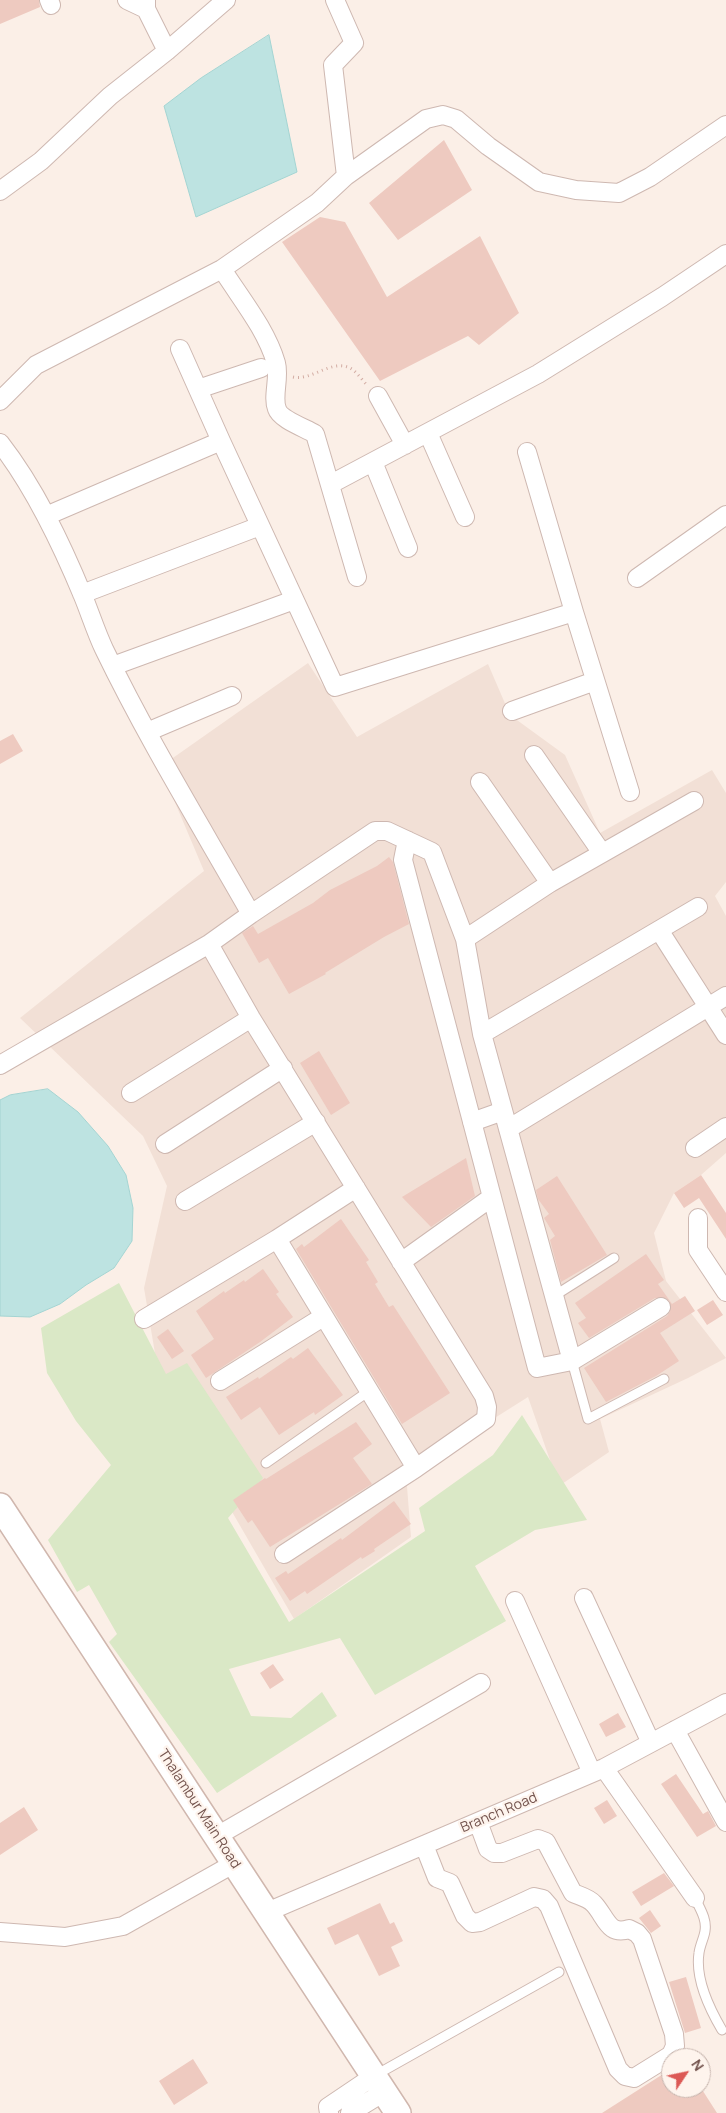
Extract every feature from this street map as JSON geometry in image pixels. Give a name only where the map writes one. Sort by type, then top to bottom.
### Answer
[{"type":"street","points":[[126,0],[146,5],[167,51]]},
{"type":"street","points":[[0,191],[41,161],[110,96],[167,51],[226,0]]},
{"type":"street","points":[[335,0],[354,43],[333,65],[346,176]]},
{"type":"street","points":[[0,401],[36,365],[222,269],[317,203],[346,176],[426,119],[443,116],[456,119],[488,146],[539,182],[576,190],[619,193],[650,177],[726,125]]},
{"type":"street","points":[[331,484],[538,374],[662,297],[726,254]]},
{"type":"street","points":[[222,269],[267,340],[278,374],[276,408],[281,415],[315,434],[357,577]]},
{"type":"street","points":[[180,349],[220,441],[335,687],[574,612]]},
{"type":"street","points":[[198,389],[261,368]]},
{"type":"street","points":[[378,396],[405,445]]},
{"type":"street","points":[[428,433],[466,517]]},
{"type":"street","points":[[46,516],[220,441]]},
{"type":"street","points":[[0,443],[12,459],[46,516],[82,594],[112,666],[147,732],[251,914]]},
{"type":"street","points":[[527,452],[630,792]]},
{"type":"street","points":[[373,462],[408,548]]},
{"type":"street","points":[[637,578],[726,515]]},
{"type":"street","points":[[82,594],[260,526]]},
{"type":"street","points":[[112,666],[294,600]]},
{"type":"street","points":[[512,711],[595,681]]},
{"type":"street","points":[[147,732],[232,696]]},
{"type":"street","points":[[534,755],[602,853]]},
{"type":"street","points":[[480,782],[550,883]]},
{"type":"street","points":[[465,939],[550,883],[694,801]]},
{"type":"street","points":[[0,1065],[209,944],[375,831],[387,831],[432,852],[465,939],[482,1034],[572,1360]]},
{"type":"street","points":[[407,840],[403,860],[536,1368],[572,1360],[661,1307]]},
{"type":"street","points":[[482,1034],[698,907]]},
{"type":"street","points":[[659,930],[726,1035]]},
{"type":"street","points":[[209,944],[251,1018],[482,1391],[487,1406],[486,1419],[416,1468],[284,1554]]},
{"type":"street","points":[[508,1129],[726,996]]},
{"type":"street","points":[[131,1093],[251,1018]]},
{"type":"street","points":[[165,1144],[283,1068]]},
{"type":"street","points":[[472,1122],[503,1111]]},
{"type":"street","points":[[185,1201],[316,1122]]},
{"type":"street","points":[[695,1148],[726,1127]]},
{"type":"street","points":[[144,1319],[277,1239],[356,1188]]},
{"type":"street","points":[[402,1262],[492,1197]]},
{"type":"street","points":[[698,1218],[698,1250],[726,1292]]},
{"type":"street","points":[[277,1239],[416,1468]]},
{"type":"street","points":[[220,1381],[323,1317]]},
{"type":"street","name":"Thalambur Main Road","points":[[0,1506],[398,2113]]},
{"type":"street","points":[[584,1598],[651,1743]]},
{"type":"street","points":[[515,1600],[598,1771],[695,1898]]},
{"type":"street","points":[[217,1836],[481,1683]]},
{"type":"street","name":"Branch Road","points":[[267,1912],[598,1771],[726,1703]]},
{"type":"street","points":[[675,1730],[726,1822]]},
{"type":"street","points":[[424,1845],[437,1878],[450,1883],[465,1916],[472,1923],[480,1922],[534,1897],[543,1899],[549,1906],[618,2070],[625,2076],[634,2078],[671,2055],[675,2046],[674,2034],[642,1939],[637,1933],[629,1929],[621,1932],[611,1928],[593,1902],[573,1893],[546,1842],[538,1839],[502,1853],[494,1853],[488,1850],[478,1822]]},
{"type":"street","points":[[0,1932],[66,1937],[123,1926],[235,1863]]},
{"type":"street","points":[[549,1906],[573,1893]]},
{"type":"street","points":[[329,2113],[328,2107],[379,2084]]},
{"type":"street","points":[[350,2113],[379,2084]]},
{"type":"lane","points":[[554,1296],[614,1258]]},
{"type":"lane","points":[[572,1360],[588,1419],[664,1379]]},
{"type":"lane","points":[[266,1462],[369,1391]]},
{"type":"lane","points":[[695,1898],[706,1920],[706,1931],[699,1953],[698,1972],[714,2016],[722,2030]]},
{"type":"lane","points":[[379,2084],[559,1972]]},
{"type":"path","points":[[278,374],[303,379],[336,365],[350,368],[378,396]]},
{"type":"shaded area","points":[[308,663],[357,737],[488,664],[510,715],[565,755],[600,833],[712,770],[726,793],[726,882],[715,896],[726,916],[726,1153],[701,1175],[674,1193],[654,1233],[666,1281],[726,1358],[600,1419],[609,1452],[559,1486],[528,1397],[406,1474],[411,1537],[294,1619],[161,1389],[144,1288],[167,1186],[143,1136],[20,1018],[204,871],[160,767]]},
{"type":"green space","points":[[119,1283],[166,1374],[187,1363],[263,1478],[228,1518],[289,1622],[425,1531],[419,1508],[493,1455],[522,1415],[587,1520],[535,1530],[475,1566],[506,1621],[375,1695],[340,1638],[229,1669],[251,1716],[291,1718],[322,1692],[337,1716],[217,1793],[109,1642],[117,1634],[89,1585],[77,1592],[48,1540],[111,1465],[76,1421],[47,1373],[41,1328]]},
{"type":"water","points":[[269,35],[297,172],[196,217],[164,106],[201,78]]},
{"type":"water","points":[[48,1089],[78,1112],[108,1146],[126,1175],[133,1208],[132,1241],[114,1268],[60,1304],[30,1317],[0,1316],[0,1100],[10,1095]]},
{"type":"building","points":[[0,0],[39,0],[40,7],[0,24]]},
{"type":"building","points":[[444,140],[472,190],[398,240],[369,203]]},
{"type":"building","points":[[320,217],[345,222],[387,297],[480,236],[519,313],[479,345],[468,336],[380,381],[282,242]]},
{"type":"building","points":[[13,734],[23,751],[0,764],[0,741]]},
{"type":"building","points":[[389,857],[393,862],[409,924],[289,994],[268,958],[259,963],[242,933],[253,926],[258,934],[313,903],[330,890],[377,866]]},
{"type":"building","points":[[319,1051],[350,1103],[331,1115],[300,1063]]},
{"type":"building","points":[[466,1158],[475,1196],[431,1227],[402,1197]]},
{"type":"building","points":[[701,1175],[726,1213],[726,1239],[699,1198],[684,1208],[674,1193]]},
{"type":"building","points":[[557,1176],[607,1255],[561,1282],[550,1240],[555,1236],[544,1218],[549,1214],[538,1199],[536,1190]]},
{"type":"building","points":[[341,1219],[369,1260],[366,1262],[378,1282],[375,1284],[389,1307],[393,1305],[450,1393],[402,1424],[296,1249],[302,1244],[304,1247]]},
{"type":"building","points":[[646,1254],[664,1280],[658,1284],[672,1304],[685,1296],[695,1311],[660,1333],[679,1361],[656,1376],[606,1402],[584,1368],[667,1316],[670,1312],[670,1302],[666,1298],[655,1298],[589,1338],[578,1323],[586,1318],[575,1303]]},
{"type":"building","points":[[263,1269],[279,1292],[276,1294],[293,1317],[260,1342],[206,1378],[191,1355],[214,1339],[196,1311],[224,1291],[225,1293],[244,1280],[245,1282]]},
{"type":"building","points":[[713,1300],[723,1315],[707,1325],[697,1310]]},
{"type":"building","points":[[168,1329],[184,1351],[172,1359],[157,1337]]},
{"type":"building","points":[[308,1348],[343,1395],[315,1415],[314,1412],[279,1435],[260,1407],[241,1420],[226,1397],[258,1377],[259,1379],[291,1357],[293,1359]]},
{"type":"building","points":[[356,1422],[372,1444],[353,1458],[372,1484],[270,1547],[252,1520],[248,1523],[233,1500]]},
{"type":"building","points":[[394,1501],[411,1524],[374,1549],[375,1551],[362,1559],[361,1557],[307,1594],[305,1591],[290,1601],[275,1578],[286,1571],[288,1574],[341,1538],[342,1540]]},
{"type":"building","points":[[273,1664],[284,1680],[270,1689],[260,1673]]},
{"type":"building","points":[[618,1713],[626,1727],[606,1737],[599,1724]]},
{"type":"building","points":[[676,1774],[703,1814],[708,1811],[716,1826],[697,1837],[661,1784]]},
{"type":"building","points":[[607,1800],[617,1816],[604,1824],[594,1808]]},
{"type":"building","points":[[24,1807],[38,1830],[0,1855],[0,1823]]},
{"type":"building","points":[[664,1873],[674,1886],[641,1906],[632,1892]]},
{"type":"building","points":[[380,1903],[390,1924],[394,1922],[403,1941],[391,1947],[400,1966],[379,1976],[358,1934],[335,1945],[327,1928]]},
{"type":"building","points":[[650,1910],[661,1926],[651,1933],[639,1918]]},
{"type":"building","points":[[686,1977],[701,2028],[685,2033],[669,1982]]},
{"type":"building","points":[[193,2059],[208,2083],[174,2105],[159,2081]]},
{"type":"building","points":[[661,2075],[661,2098],[707,2098],[717,2113],[602,2113]]}]
